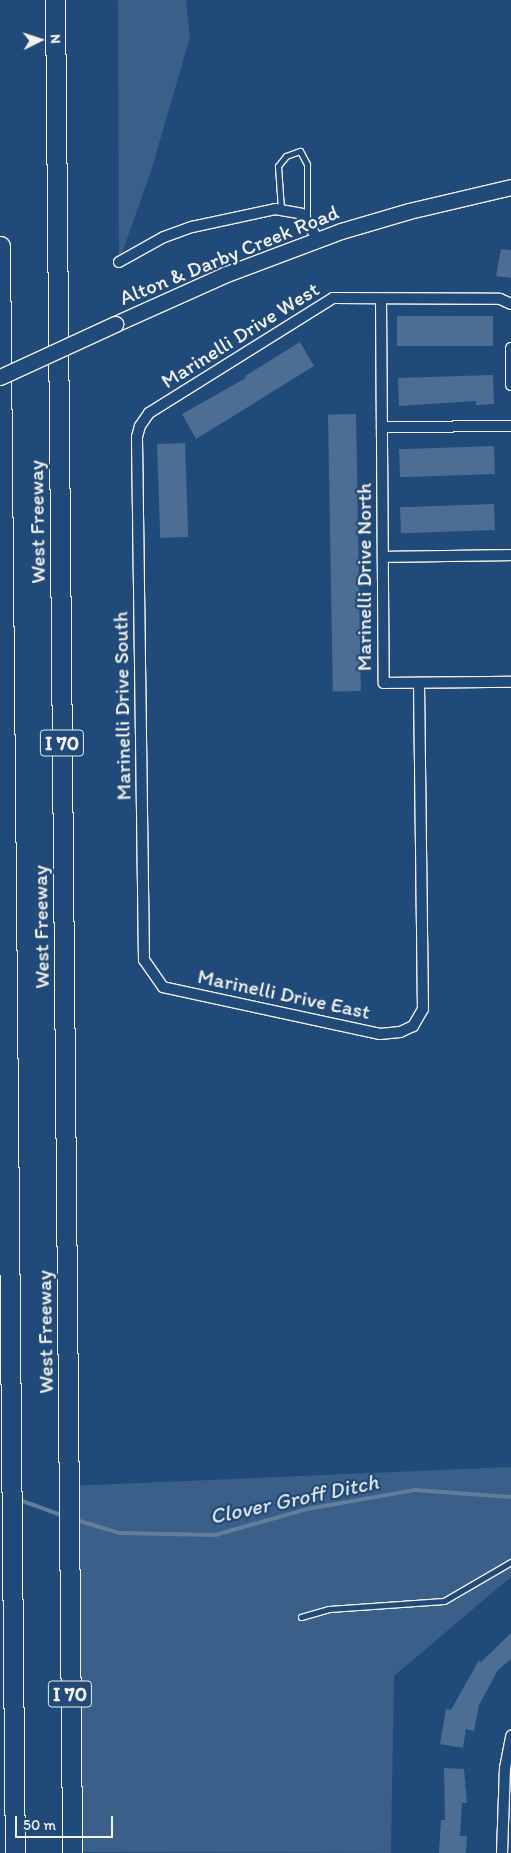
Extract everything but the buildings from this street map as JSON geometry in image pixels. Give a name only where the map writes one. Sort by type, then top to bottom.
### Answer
[{"type":"highway","name":"West Freeway","points":[[55,0],[72,1853]]},
{"type":"highway","name":"West Freeway","points":[[0,246],[15,1853]]},
{"type":"main road","name":"Alton & Darby Creek Road","points":[[0,377],[224,275],[318,240],[409,211],[511,187]]},
{"type":"street","points":[[119,262],[164,236],[192,226],[222,218],[281,209],[295,211],[307,219],[318,240]]},
{"type":"street","name":"Marinelli Drive West","points":[[137,437],[149,413],[333,298],[500,298],[511,304]]},
{"type":"street","name":"Marinelli Drive North","points":[[382,299],[384,683],[420,683]]},
{"type":"street","points":[[511,348],[511,385]]},
{"type":"street","points":[[382,426],[511,426]]},
{"type":"street","name":"Marinelli Drive South","points":[[137,437],[144,960],[151,974]]},
{"type":"street","points":[[383,557],[511,555]]},
{"type":"street","points":[[420,683],[511,682]]},
{"type":"street","name":"Marinelli Drive East","points":[[151,974],[163,987],[380,1034],[400,1032],[413,1026],[423,1009],[420,683]]},
{"type":"street","points":[[502,1853],[504,1768],[511,1736]]},
{"type":"lane","points":[[281,209],[278,166],[286,156],[300,152],[306,157],[308,164],[307,219]]},
{"type":"lane","points":[[301,1617],[329,1609],[444,1601],[511,1562]]},
{"type":"shaded area","points":[[118,0],[186,0],[190,37],[152,168],[119,262]]},
{"type":"shaded area","points":[[511,1467],[511,1577],[394,1676],[391,1853],[72,1852],[69,1486]]},
{"type":"waterway","name":"Clover Groff Ditch","points":[[76,1520],[120,1533],[215,1535],[307,1509],[415,1490],[511,1497]]},
{"type":"waterway","name":"Clover Groff Ditch","points":[[17,1499],[64,1516]]}]
